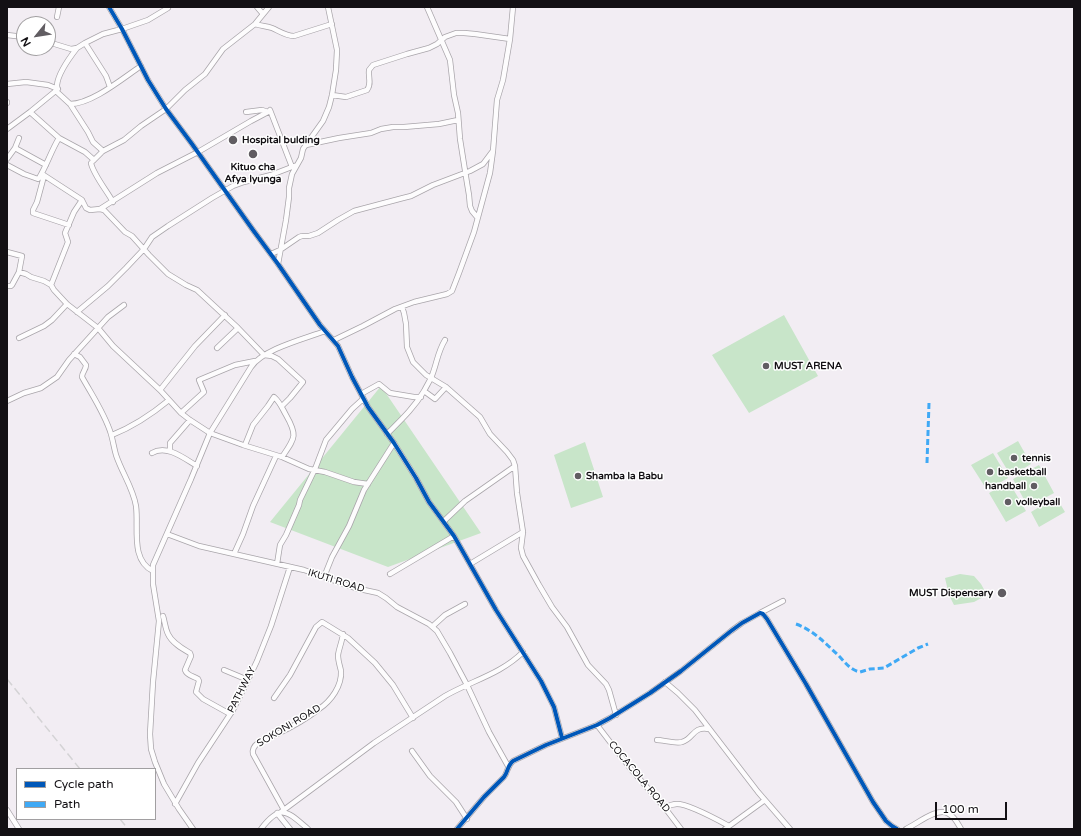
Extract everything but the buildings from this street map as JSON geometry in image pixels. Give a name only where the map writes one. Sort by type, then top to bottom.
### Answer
[{"type":"street","points":[[57,17],[59,7]]},
{"type":"street","points":[[109,7],[166,109],[325,331],[334,340],[342,353],[362,397],[394,443],[429,502],[444,520],[496,610],[541,681],[554,708],[562,738]]},
{"type":"street","points":[[257,7],[263,14]]},
{"type":"street","points":[[112,202],[91,163],[103,151],[124,140],[166,109],[205,74],[223,50],[256,24],[269,7]]},
{"type":"street","points":[[278,264],[286,220],[290,181],[294,166],[301,158],[303,149],[323,121],[332,95],[336,70],[336,50],[328,7]]},
{"type":"street","points":[[427,7],[450,60],[471,209],[477,217]]},
{"type":"street","points":[[334,340],[395,309],[414,302],[447,294],[452,291],[460,273],[474,232],[477,217],[487,187],[493,151],[497,100],[503,80],[510,39],[513,7]]},
{"type":"street","points":[[56,44],[71,49],[77,48],[103,34],[122,29],[151,18],[168,8]]},
{"type":"street","points":[[256,24],[291,36],[332,24]]},
{"type":"street","points":[[332,95],[344,97],[367,90],[369,85],[368,72],[370,67],[401,55],[429,48],[449,35],[464,32],[510,39]]},
{"type":"street","points":[[85,43],[103,71],[110,87]]},
{"type":"street","points":[[77,48],[64,67],[57,86],[57,92],[70,104],[93,142],[103,151]]},
{"type":"street","points":[[70,104],[83,102],[110,87],[141,66]]},
{"type":"street","points":[[7,84],[26,82],[48,85],[58,89]]},
{"type":"street","points":[[7,128],[30,112],[58,89]]},
{"type":"street","points":[[246,112],[262,110],[268,112],[270,110],[294,166]]},
{"type":"street","points":[[30,112],[59,138],[85,152],[94,160]]},
{"type":"street","points":[[43,175],[82,200],[86,208],[90,210],[100,209],[157,173],[198,152],[268,112]]},
{"type":"street","points":[[306,145],[387,128],[439,124],[458,120]]},
{"type":"street","points":[[7,159],[15,148],[19,138]]},
{"type":"street","points":[[59,138],[46,165],[33,213],[69,225]]},
{"type":"street","points":[[15,148],[46,165]]},
{"type":"street","points":[[271,254],[280,250],[299,237],[309,236],[322,231],[354,211],[411,196],[433,185],[466,172],[483,164],[493,151]]},
{"type":"street","points":[[7,165],[24,174],[38,179],[43,175]]},
{"type":"street","points":[[78,312],[108,286],[144,250],[152,237],[156,234],[225,190],[244,182],[294,166]]},
{"type":"street","points":[[50,284],[68,242],[66,232],[74,212],[82,200]]},
{"type":"street","points":[[100,209],[107,212],[118,225],[132,236],[168,274],[197,290],[225,315],[264,355],[272,356],[278,359],[303,382],[282,406]]},
{"type":"street","points":[[7,252],[22,256],[19,272],[12,285],[7,286]]},
{"type":"street","points":[[19,272],[30,277],[44,280],[50,284],[67,304],[98,328],[113,346],[160,390],[181,413],[210,433],[309,469],[330,473],[354,482],[368,484]]},
{"type":"street","points":[[19,338],[44,326],[67,304]]},
{"type":"street","points":[[7,401],[24,393],[41,388],[57,377],[74,354],[108,317],[124,305]]},
{"type":"street","points":[[402,307],[406,319],[406,345],[414,362],[421,371],[431,379],[446,386],[480,417],[490,434],[512,458],[515,466],[516,493],[523,532],[523,556],[550,603],[567,627],[588,665],[606,684],[616,714]]},
{"type":"street","points":[[160,390],[195,346],[225,315]]},
{"type":"street","points":[[217,348],[238,328]]},
{"type":"street","points":[[181,413],[204,392],[199,380],[229,367],[255,361],[281,347],[325,331]]},
{"type":"street","points":[[387,434],[407,415],[424,391],[431,379],[440,348],[446,340]]},
{"type":"street","points":[[74,354],[80,357],[86,365],[86,370],[82,374],[82,377],[112,435],[116,456],[134,498],[138,552],[144,565],[153,570]]},
{"type":"street","points":[[193,829],[175,804],[164,784],[151,749],[150,734],[153,682],[159,621],[153,584],[153,570],[210,433],[220,414],[255,361]]},
{"type":"street","points":[[277,564],[280,545],[286,535],[300,500],[315,469],[326,440],[362,397],[379,384],[390,393],[420,397]]},
{"type":"street","points":[[424,391],[435,399],[446,386]]},
{"type":"street","points":[[234,554],[253,506],[279,457],[292,442],[294,435],[292,424],[282,406],[274,397],[249,432],[245,445]]},
{"type":"street","points":[[112,435],[121,432],[169,400]]},
{"type":"street","points":[[170,451],[170,443],[190,420]]},
{"type":"street","points":[[324,577],[332,557],[368,484],[394,443]]},
{"type":"street","points":[[152,453],[160,450],[170,451],[197,466]]},
{"type":"street","points":[[444,520],[465,501],[515,466]]},
{"type":"street","points":[[470,564],[523,532]]},
{"type":"street","name":"IKUTI ROAD","points":[[167,534],[199,546],[290,567],[378,593],[397,607],[433,626],[440,635],[467,685],[489,732],[508,766]]},
{"type":"street","points":[[390,574],[454,536]]},
{"type":"street","name":"PATHWAY","points":[[175,804],[198,763],[230,714],[248,680],[271,626],[290,567]]},
{"type":"street","points":[[457,829],[504,777],[508,766],[517,759],[562,738],[597,725],[645,697],[731,631],[783,601]]},
{"type":"street","points":[[433,626],[445,615],[465,604]]},
{"type":"street","points":[[760,614],[763,614],[772,627],[844,750],[872,802],[886,821],[897,829]]},
{"type":"street","points":[[163,616],[166,622],[168,635],[190,653],[191,656],[186,672],[188,675],[198,678],[199,681],[196,692],[203,699],[230,714]]},
{"type":"street","points":[[274,698],[290,675],[321,622],[343,634],[375,664],[393,686],[413,718]]},
{"type":"street","name":"SOKONI ROAD","points":[[281,811],[253,754],[254,748],[258,743],[278,734],[310,716],[322,708],[332,697],[338,686],[341,672],[338,655],[343,634]]},
{"type":"street","points":[[261,829],[281,811],[374,743],[445,696],[497,672],[523,652]]},
{"type":"street","points":[[224,670],[248,680]]},
{"type":"street","points":[[665,682],[686,700],[765,800],[790,829]]},
{"type":"street","name":"COCACOLA ROAD","points":[[597,725],[630,768],[681,829]]},
{"type":"street","points":[[657,740],[681,742],[687,740],[702,728],[709,729]]},
{"type":"street","points":[[412,751],[430,776],[456,802],[466,819]]},
{"type":"street","points":[[665,808],[676,804],[692,808],[727,827],[765,800]]},
{"type":"street","points":[[7,810],[19,829]]},
{"type":"street","points":[[281,811],[290,829]]},
{"type":"street","points":[[281,811],[294,816],[308,829]]},
{"type":"street","points":[[906,829],[934,814],[945,812],[956,821],[961,829]]},
{"type":"green space","name":"MUST ARENA","points":[[784,315],[818,376],[749,413],[712,355]]},
{"type":"green space","points":[[381,386],[481,533],[388,567],[270,522]]},
{"type":"green space","name":"tennis","points":[[1018,441],[1031,464],[1011,476],[997,453]]},
{"type":"green space","name":"Shamba la Babu","points":[[585,442],[603,497],[571,508],[554,455]]},
{"type":"green space","name":"basketball","points":[[993,453],[1008,478],[987,490],[971,465]]},
{"type":"green space","name":"handball","points":[[1039,465],[1054,493],[1028,507],[1013,479]]},
{"type":"green space","name":"volleyball","points":[[1009,482],[1026,511],[1006,522],[989,493]]},
{"type":"green space","points":[[1056,497],[1065,512],[1039,527],[1031,512]]},
{"type":"green space","points":[[960,574],[974,576],[981,584],[987,595],[974,602],[954,605],[949,595],[945,578]]},
{"type":"railway","points":[[7,679],[79,768]]},
{"type":"railway","points":[[121,820],[128,829]]},
{"type":"marked path","points":[[927,463],[929,403]]},
{"type":"marked path","points":[[796,624],[813,633],[850,668],[860,672],[870,669],[884,668],[918,648],[928,644]]},
{"type":"cycle path","points":[[109,7],[148,80],[166,109],[278,264],[320,325],[338,346],[368,407],[394,443],[429,502],[454,536],[496,610],[541,681],[554,707],[562,738]]},
{"type":"cycle path","points":[[457,829],[484,797],[504,777],[513,761],[546,745],[597,725],[610,718],[650,693],[681,671],[731,631],[760,613],[767,619],[806,684],[873,802],[886,821],[897,829]]},
{"type":"place","name":"Hospital bulding","points":[[233,140]]},
{"type":"place","name":"Kituo cha Afya Iyunga","points":[[253,154]]},
{"type":"place","name":"MUST ARENA","points":[[766,366]]},
{"type":"place","name":"tennis","points":[[1014,458]]},
{"type":"place","name":"basketball","points":[[990,472]]},
{"type":"place","name":"Shamba la Babu","points":[[578,476]]},
{"type":"place","name":"handball","points":[[1034,486]]},
{"type":"place","name":"volleyball","points":[[1008,502]]},
{"type":"place","name":"MUST Dispensary","points":[[1002,593]]}]
